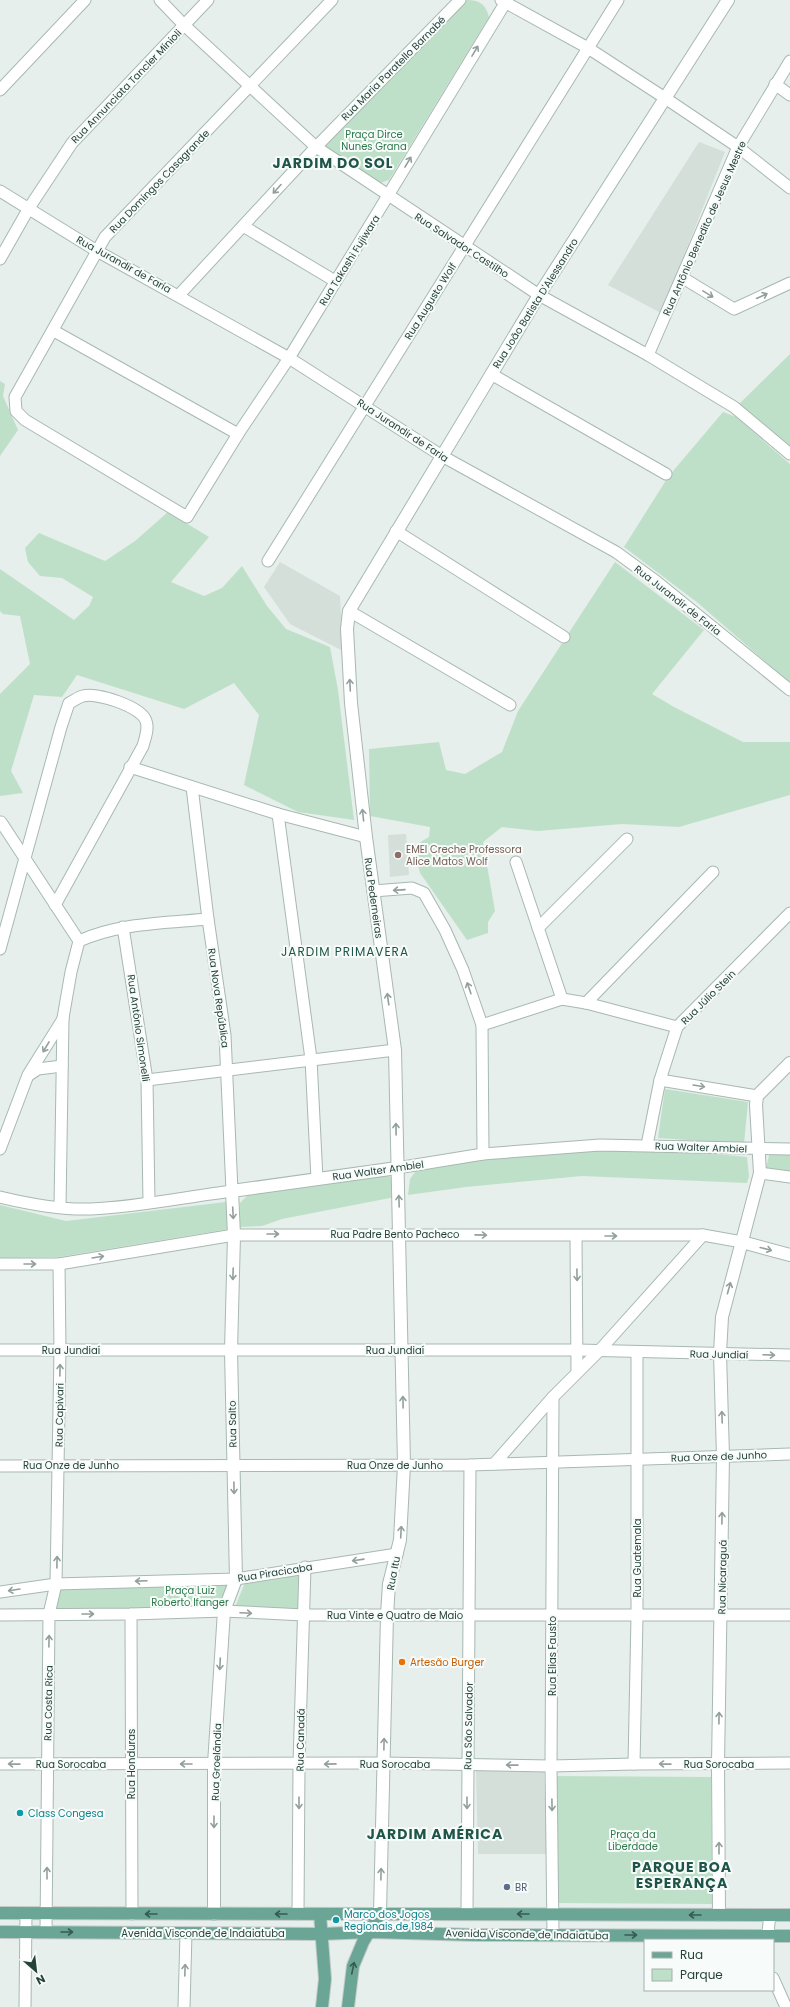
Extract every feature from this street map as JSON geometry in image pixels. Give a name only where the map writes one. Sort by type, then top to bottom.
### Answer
[{"type":"main road","name":"Avenida Visconde de Indaiatuba","points":[[0,1913],[380,1913],[790,1916]]},
{"type":"main road","points":[[348,2007],[353,1966],[363,1942],[380,1913]]},
{"type":"main road","points":[[320,1914],[325,1979],[322,2007]]},
{"type":"main road","points":[[751,1916],[751,1936]]},
{"type":"main road","name":"Avenida Visconde de Indaiatuba","points":[[0,1932],[322,1934],[370,1932],[751,1936],[768,1938],[790,1936]]},
{"type":"street","points":[[0,90],[85,0]]},
{"type":"street","name":"Rua Salvador Castilho","points":[[160,0],[184,25],[316,147],[539,295],[648,355],[734,407],[790,454]]},
{"type":"street","name":"Rua Annunciata Tancler Minioli","points":[[0,259],[29,208],[72,143],[208,0]]},
{"type":"street","name":"Rua Domingos Casagrande","points":[[187,517],[25,420],[16,411],[15,397],[54,331],[97,251],[111,230],[332,0]]},
{"type":"street","name":"Rua Maria Paratello Barnabé","points":[[179,295],[316,147],[460,0]]},
{"type":"street","name":"Rua Augusto Wolf","points":[[268,561],[618,0]]},
{"type":"street","name":"Rua João Batista D'Alessandro","points":[[349,611],[539,295],[728,0]]},
{"type":"street","points":[[504,1],[588,48],[665,98],[738,147],[790,188]]},
{"type":"street","name":"Rua Takashi Fujiwara","points":[[187,517],[238,434],[289,358],[388,196],[504,1]]},
{"type":"street","name":"Rua Antônio Benedito de Jesus Mestre","points":[[648,355],[683,278],[738,147],[775,84],[790,62]]},
{"type":"street","points":[[775,84],[790,95]]},
{"type":"street","name":"Rua Jurandir de Faria","points":[[0,191],[97,251],[179,295],[289,358],[442,456],[616,552],[674,596],[790,690]]},
{"type":"street","points":[[243,226],[335,281]]},
{"type":"street","points":[[683,278],[734,309],[790,283]]},
{"type":"street","points":[[54,331],[238,434]]},
{"type":"street","points":[[492,374],[666,474]]},
{"type":"street","points":[[396,531],[564,637]]},
{"type":"street","points":[[349,611],[510,705]]},
{"type":"street","name":"Rua Pederneiras","points":[[349,611],[347,629],[351,703],[366,837],[394,1050],[400,1234]]},
{"type":"street","points":[[0,949],[24,858],[69,703],[83,696],[96,696],[113,700],[138,712],[146,720],[147,731],[143,746],[55,905]]},
{"type":"street","points":[[130,768],[278,814],[366,837]]},
{"type":"street","name":"Rua Nova República","points":[[192,787],[208,919],[225,1036],[234,1235]]},
{"type":"street","points":[[278,814],[311,1059],[317,1179]]},
{"type":"street","points":[[1,822],[79,941],[71,972],[63,1018],[60,1207]]},
{"type":"street","points":[[538,928],[628,839]]},
{"type":"street","points":[[516,862],[562,999]]},
{"type":"street","points":[[586,1003],[713,872]]},
{"type":"street","points":[[373,892],[412,888],[424,893],[445,930],[463,970],[482,1025],[483,1154]]},
{"type":"street","name":"Rua Júlio Stein","points":[[647,1145],[660,1080],[677,1027],[790,913]]},
{"type":"street","points":[[79,941],[93,935],[123,927],[208,919]]},
{"type":"street","name":"Rua Antônio Simonelli","points":[[123,927],[147,1080],[149,1202]]},
{"type":"street","points":[[482,1025],[562,999],[586,1003],[677,1027]]},
{"type":"street","points":[[0,1148],[28,1075],[63,1018]]},
{"type":"street","points":[[147,1080],[227,1069],[394,1050]]},
{"type":"street","points":[[660,1080],[757,1096],[790,1063]]},
{"type":"street","points":[[28,1075],[38,1069],[62,1066]]},
{"type":"street","name":"Rua Nicaraguá","points":[[719,1915],[718,1764],[723,1456],[720,1353],[722,1317],[760,1174],[756,1105],[757,1096]]},
{"type":"street","name":"Rua Walter Ambiel","points":[[0,1197],[20,1202],[91,1209],[397,1168],[483,1154],[600,1145],[647,1145],[758,1150],[790,1149]]},
{"type":"street","points":[[760,1174],[790,1177]]},
{"type":"street","name":"Rua Itu","points":[[380,1913],[387,1615],[389,1584],[400,1540],[404,1465],[400,1234]]},
{"type":"street","name":"Rua Padre Bento Pacheco","points":[[0,1264],[59,1264],[234,1235],[703,1235],[742,1242],[790,1256]]},
{"type":"street","name":"Rua Salto","points":[[224,1611],[236,1579],[231,1351],[234,1235]]},
{"type":"street","points":[[494,1464],[553,1397],[599,1351],[703,1235]]},
{"type":"street","points":[[576,1236],[577,1372]]},
{"type":"street","name":"Rua Capivari","points":[[49,1614],[56,1584],[59,1465],[59,1264]]},
{"type":"street","name":"Rua Jundiaí","points":[[0,1350],[578,1350],[637,1353],[790,1355]]},
{"type":"street","name":"Rua Guatemala","points":[[634,1764],[637,1616],[637,1353]]},
{"type":"street","name":"Rua Elias Fausto","points":[[553,1397],[554,1462],[551,1766],[553,1935]]},
{"type":"street","name":"Rua Onze de Junho","points":[[0,1466],[470,1466],[790,1454]]},
{"type":"street","name":"Rua São Salvador","points":[[467,1914],[470,1466]]},
{"type":"street","name":"Rua Piracicaba","points":[[56,1584],[236,1579],[305,1567],[396,1554]]},
{"type":"street","name":"Rua Canadá","points":[[298,1914],[299,1764],[305,1567]]},
{"type":"street","points":[[0,1592],[56,1584]]},
{"type":"street","name":"Rua Vinte e Quatro de Maio","points":[[0,1615],[131,1614],[224,1611],[304,1615],[790,1616]]},
{"type":"street","name":"Rua Groelândia","points":[[214,1914],[214,1764],[224,1611]]},
{"type":"street","name":"Rua Costa Rica","points":[[46,1932],[49,1614]]},
{"type":"street","name":"Rua Honduras","points":[[131,1614],[132,1914]]},
{"type":"street","name":"Rua Sorocaba","points":[[0,1764],[383,1763],[551,1766],[790,1763]]},
{"type":"street","points":[[25,2007],[26,1913]]},
{"type":"street","points":[[768,1938],[770,1915]]},
{"type":"street","points":[[184,2007],[186,1933]]},
{"type":"street","points":[[774,1980],[786,2007]]},
{"type":"shaded area","points":[[699,142],[725,152],[661,313],[608,285]]},
{"type":"shaded area","points":[[280,562],[340,596],[343,651],[290,624],[264,587]]},
{"type":"shaded area","name":"EMEI Creche Professora Alice Matos Wolf","points":[[406,834],[409,875],[390,877],[388,835]]},
{"type":"shaded area","points":[[476,1771],[544,1772],[547,1854],[478,1854]]},
{"type":"green space","name":"Praça Dirce Nunes Grana","points":[[465,0],[481,3],[486,8],[489,17],[389,180],[380,183],[327,149],[326,143]]},
{"type":"green space","points":[[790,354],[790,451],[739,404]]},
{"type":"green space","points":[[0,381],[5,384],[3,396],[18,430],[0,456]]},
{"type":"green space","points":[[723,412],[736,417],[790,464],[790,683],[698,603],[624,547],[668,477]]},
{"type":"green space","points":[[168,512],[209,537],[171,582],[204,596],[222,588],[242,566],[267,606],[286,629],[330,647],[338,690],[354,820],[298,812],[244,785],[259,715],[234,683],[184,709],[77,675],[62,697],[34,695],[11,771],[23,793],[0,796],[0,694],[30,664],[20,616],[3,614],[0,611],[0,569],[74,620],[89,606],[93,597],[62,578],[40,576],[28,562],[25,548],[39,533],[105,561],[135,541]]},
{"type":"green space","points":[[615,562],[704,630],[652,694],[674,707],[743,742],[790,742],[790,795],[679,827],[622,824],[538,831],[502,827],[483,842],[495,911],[488,922],[488,933],[467,940],[420,873],[414,846],[429,837],[430,827],[370,816],[369,749],[439,742],[446,770],[465,774],[502,752],[518,711]]},
{"type":"green space","points":[[665,1089],[748,1102],[744,1144],[658,1138]]},
{"type":"green space","points":[[771,1146],[790,1146],[790,1171],[766,1169]]},
{"type":"green space","points":[[592,1149],[676,1150],[747,1157],[749,1176],[747,1183],[582,1176],[466,1187],[408,1195],[410,1179],[417,1169],[439,1164]]},
{"type":"green space","points":[[386,1174],[393,1179],[395,1197],[282,1219],[262,1226],[240,1227],[240,1203],[248,1195]]},
{"type":"green space","points":[[226,1202],[229,1229],[59,1257],[0,1258],[0,1205],[66,1221]]},
{"type":"green space","points":[[305,1567],[304,1615],[233,1612],[247,1578]]},
{"type":"green space","name":"Praça Luiz Roberto Ifanger","points":[[236,1579],[224,1611],[49,1614],[56,1584]]},
{"type":"green space","name":"Praça da Liberdade","points":[[555,1776],[711,1777],[712,1904],[555,1903]]},
{"type":"place","name":"EMEI Creche Professora Alice Matos Wolf","points":[[398,855]]},
{"type":"place","name":"Artesão Burger","points":[[402,1662]]},
{"type":"place","name":"Class Congesa","points":[[20,1813]]},
{"type":"place","name":"BR","points":[[507,1887]]},
{"type":"place","name":"Marco dos Jogos Regionais de 1984","points":[[336,1920]]},
{"type":"district","name":"JARDIM DO SOL","points":[[333,163]]},
{"type":"district","name":"JARDIM PRIMAVERA","points":[[345,952]]},
{"type":"district","name":"JARDIM AMÉRICA","points":[[435,1834]]},
{"type":"district","name":"PARQUE BOA ESPERANÇA","points":[[682,1876]]}]
